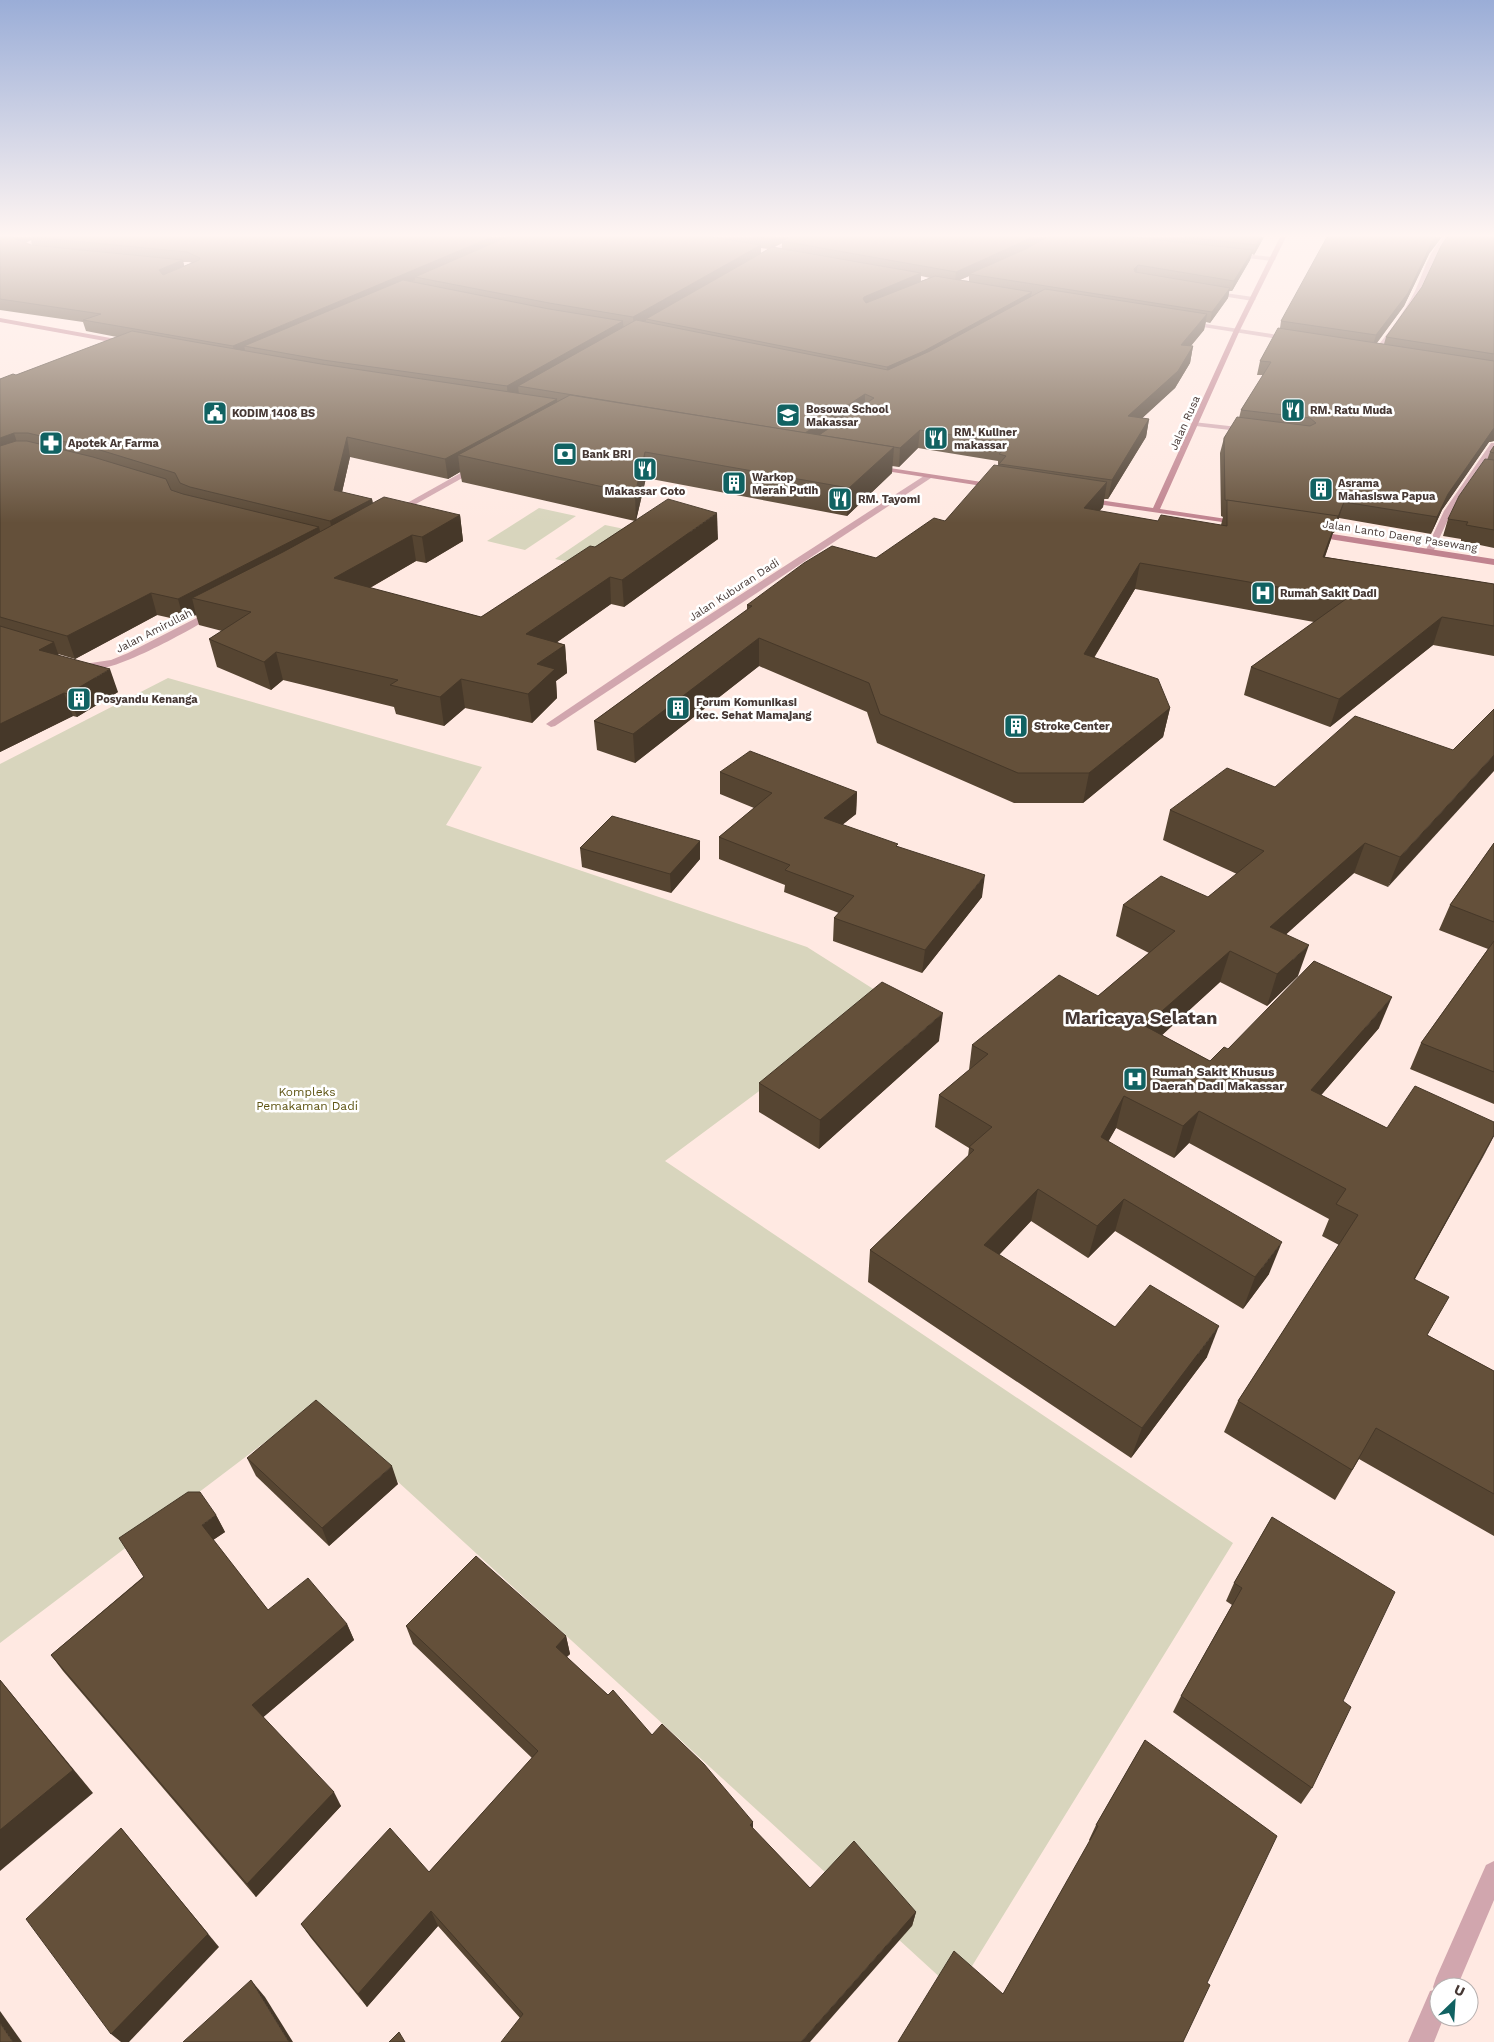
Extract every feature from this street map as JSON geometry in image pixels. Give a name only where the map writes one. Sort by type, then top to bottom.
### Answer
[{"type":"main road","points":[[67,332],[131,344]]},
{"type":"main road","name":"Jalan Rusa","points":[[1156,509],[1236,332]]},
{"type":"main road","points":[[863,465],[1007,488]]},
{"type":"main road","points":[[1078,499],[1251,524]]},
{"type":"main road","name":"Jalan Lanto Daeng Pasewang","points":[[1308,534],[1494,562]]},
{"type":"street","points":[[1250,332],[1301,341]]},
{"type":"street","points":[[1375,353],[1390,332]]},
{"type":"street","points":[[1366,352],[1384,355]]},
{"type":"street","points":[[1196,424],[1251,430]]},
{"type":"street","points":[[1429,552],[1448,511],[1494,445]]},
{"type":"street","points":[[384,518],[485,464]]},
{"type":"street","points":[[1476,470],[1485,471]]},
{"type":"street","name":"Jalan Kuburan Dadi","points":[[551,724],[678,639],[930,476]]},
{"type":"street","name":"Jalan Amirullah","points":[[75,664],[93,668],[117,662],[223,607]]},
{"type":"street","points":[[1449,1977],[1494,1873]]},
{"type":"street","points":[[1421,2042],[1429,2023]]},
{"type":"green space","points":[[539,508],[576,516],[525,550],[487,541]]},
{"type":"green space","points":[[605,525],[644,533],[595,568],[555,559]]},
{"type":"green space","name":"Kompleks Pemakaman Dadi","points":[[168,678],[482,767],[446,825],[807,947],[886,997],[665,1161],[1233,1543],[956,1992],[314,1405],[0,1643],[0,764]]},
{"type":"building","points":[[129,332],[139,332],[321,364],[557,399],[445,459],[347,437],[334,490],[372,499],[330,521],[190,487],[180,483],[175,473],[100,450],[28,433],[14,433],[0,438],[0,379],[13,374],[16,375]]},
{"type":"building","points":[[154,332],[266,332],[233,346]]},
{"type":"building","points":[[277,332],[603,332],[507,386],[323,360],[244,346]]},
{"type":"building","points":[[614,332],[698,332],[888,370],[965,332],[1192,332],[1181,345],[1193,346],[1178,371],[1128,416],[1149,419],[1112,480],[999,464],[1006,456],[999,454],[1010,444],[920,430],[900,448],[819,435],[874,398],[865,394],[805,433],[518,386]]},
{"type":"building","points":[[713,332],[958,332],[924,351],[887,367]]},
{"type":"building","points":[[1276,332],[1306,332],[1494,361],[1494,428],[1448,494],[1437,517],[1344,502],[1338,517],[1225,500],[1224,438],[1237,417],[1310,426],[1316,423],[1310,418],[1241,410],[1271,362],[1260,361]]},
{"type":"building","points":[[1358,332],[1378,332],[1376,335]]},
{"type":"building","points":[[1389,332],[1494,332],[1494,354],[1386,337]]},
{"type":"building","points":[[570,395],[894,447],[849,488],[645,452],[635,494],[458,455]]},
{"type":"building","points":[[16,441],[27,441],[93,457],[166,479],[171,490],[183,494],[319,527],[178,599],[151,593],[67,636],[0,617],[0,446]]},
{"type":"building","points":[[1485,459],[1494,460],[1494,530],[1466,525],[1468,522],[1448,519],[1459,496]]},
{"type":"building","points":[[994,465],[1107,482],[1084,508],[1158,521],[1161,515],[1227,526],[1227,500],[1338,516],[1323,557],[1494,584],[1494,626],[1442,617],[1339,699],[1251,667],[1346,599],[1140,563],[1084,654],[1158,679],[1170,708],[1089,773],[1018,773],[880,714],[869,683],[759,638],[633,734],[594,721],[752,606],[747,605],[804,563],[832,546],[876,558],[934,518],[945,521]]},
{"type":"building","points":[[384,497],[460,515],[422,537],[412,535],[334,578],[481,617],[590,546],[595,547],[668,499],[717,513],[622,580],[610,577],[526,634],[565,645],[537,664],[555,669],[528,694],[461,679],[440,697],[390,685],[398,680],[276,652],[264,662],[209,639],[251,612],[192,598],[283,552]]},
{"type":"building","points":[[0,626],[54,642],[39,650],[110,669],[68,694],[64,693],[0,724]]},
{"type":"building","points":[[1494,709],[1494,755],[1400,857],[1365,843],[1270,927],[1309,945],[1277,974],[1230,951],[1145,1026],[1210,1061],[1224,1047],[1228,1049],[1314,961],[1392,997],[1311,1090],[1387,1128],[1415,1086],[1494,1122],[1494,1135],[1414,1279],[1449,1297],[1427,1335],[1494,1371],[1494,1494],[1376,1428],[1352,1470],[1238,1401],[1358,1215],[1336,1204],[1346,1189],[1199,1111],[1183,1126],[1124,1096],[1101,1137],[1282,1242],[1255,1277],[1124,1199],[1097,1226],[1038,1189],[984,1245],[1115,1327],[1150,1285],[1219,1326],[1142,1428],[870,1250],[974,1150],[969,1147],[992,1127],[939,1095],[988,1054],[972,1045],[1059,975],[1098,996],[1175,931],[1123,905],[1161,876],[1208,897],[1264,851],[1170,810],[1227,768],[1275,787],[1355,716],[1453,750]]},
{"type":"building","points":[[750,751],[857,792],[824,818],[898,844],[896,846],[985,875],[925,950],[834,918],[854,896],[785,870],[790,865],[719,837],[772,793],[720,772]]},
{"type":"building","points":[[612,816],[700,841],[670,874],[580,848]]},
{"type":"building","points":[[1494,843],[1494,922],[1450,905]]},
{"type":"building","points":[[1494,941],[1494,1072],[1421,1043]]},
{"type":"building","points":[[882,982],[943,1013],[820,1120],[759,1083]]},
{"type":"building","points":[[316,1400],[392,1466],[322,1528],[247,1458]]},
{"type":"building","points":[[188,1492],[200,1492],[216,1515],[202,1525],[268,1610],[308,1578],[347,1624],[252,1705],[334,1792],[247,1884],[51,1655],[144,1577],[119,1538]]},
{"type":"building","points":[[1272,1517],[1395,1592],[1343,1701],[1351,1707],[1312,1788],[1181,1696],[1242,1588],[1234,1583]]},
{"type":"building","points":[[476,1556],[566,1636],[556,1647],[608,1695],[613,1690],[652,1735],[662,1724],[704,1764],[753,1822],[750,1825],[810,1888],[854,1841],[916,1912],[801,2042],[501,2042],[523,2014],[431,1911],[358,1994],[301,1924],[390,1828],[429,1872],[538,1751],[406,1626]]},
{"type":"building","points":[[0,1680],[73,1770],[0,1830]]},
{"type":"building","points":[[1145,1740],[1277,1836],[1207,1983],[1210,1985],[1183,2042],[898,2042],[954,1951],[1003,1994]]},
{"type":"building","points":[[121,1828],[208,1934],[111,2034],[26,1919]]},
{"type":"building","points":[[251,1980],[289,2042],[183,2042]]},
{"type":"building","points":[[0,2023],[13,2042],[0,2042]]},
{"type":"building","points":[[399,2032],[405,2042],[389,2042]]},
{"type":"place","name":"RM. Ratu Muda","points":[[1293,410]]},
{"type":"place","name":"KODIM 1408 BS","points":[[215,413]]},
{"type":"place","name":"Bosowa School Makassar","points":[[788,415]]},
{"type":"place","name":"RM. Kuliner makassar","points":[[936,438]]},
{"type":"place","name":"Apotek Ar Farma","points":[[51,443]]},
{"type":"place","name":"Bank BRI","points":[[565,454]]},
{"type":"place","name":"Makassar Coto","points":[[645,469]]},
{"type":"place","name":"Warkop Merah Putih","points":[[734,483]]},
{"type":"place","name":"Asrama Mahasiswa Papua","points":[[1321,489]]},
{"type":"place","name":"RM. Tayomi","points":[[840,499]]},
{"type":"place","name":"Rumah Sakit Dadi","points":[[1263,593]]},
{"type":"place","name":"Posyandu Kenanga","points":[[79,699]]},
{"type":"place","name":"Forum Komunikasi kec. Sehat Mamajang","points":[[678,708]]},
{"type":"place","name":"Stroke Center","points":[[1016,726]]},
{"type":"place","name":"Rumah Sakit Khusus Daerah Dadi Makassar","points":[[1135,1079]]},
{"type":"district","name":"Maricaya Selatan","points":[[1141,1017]]}]
